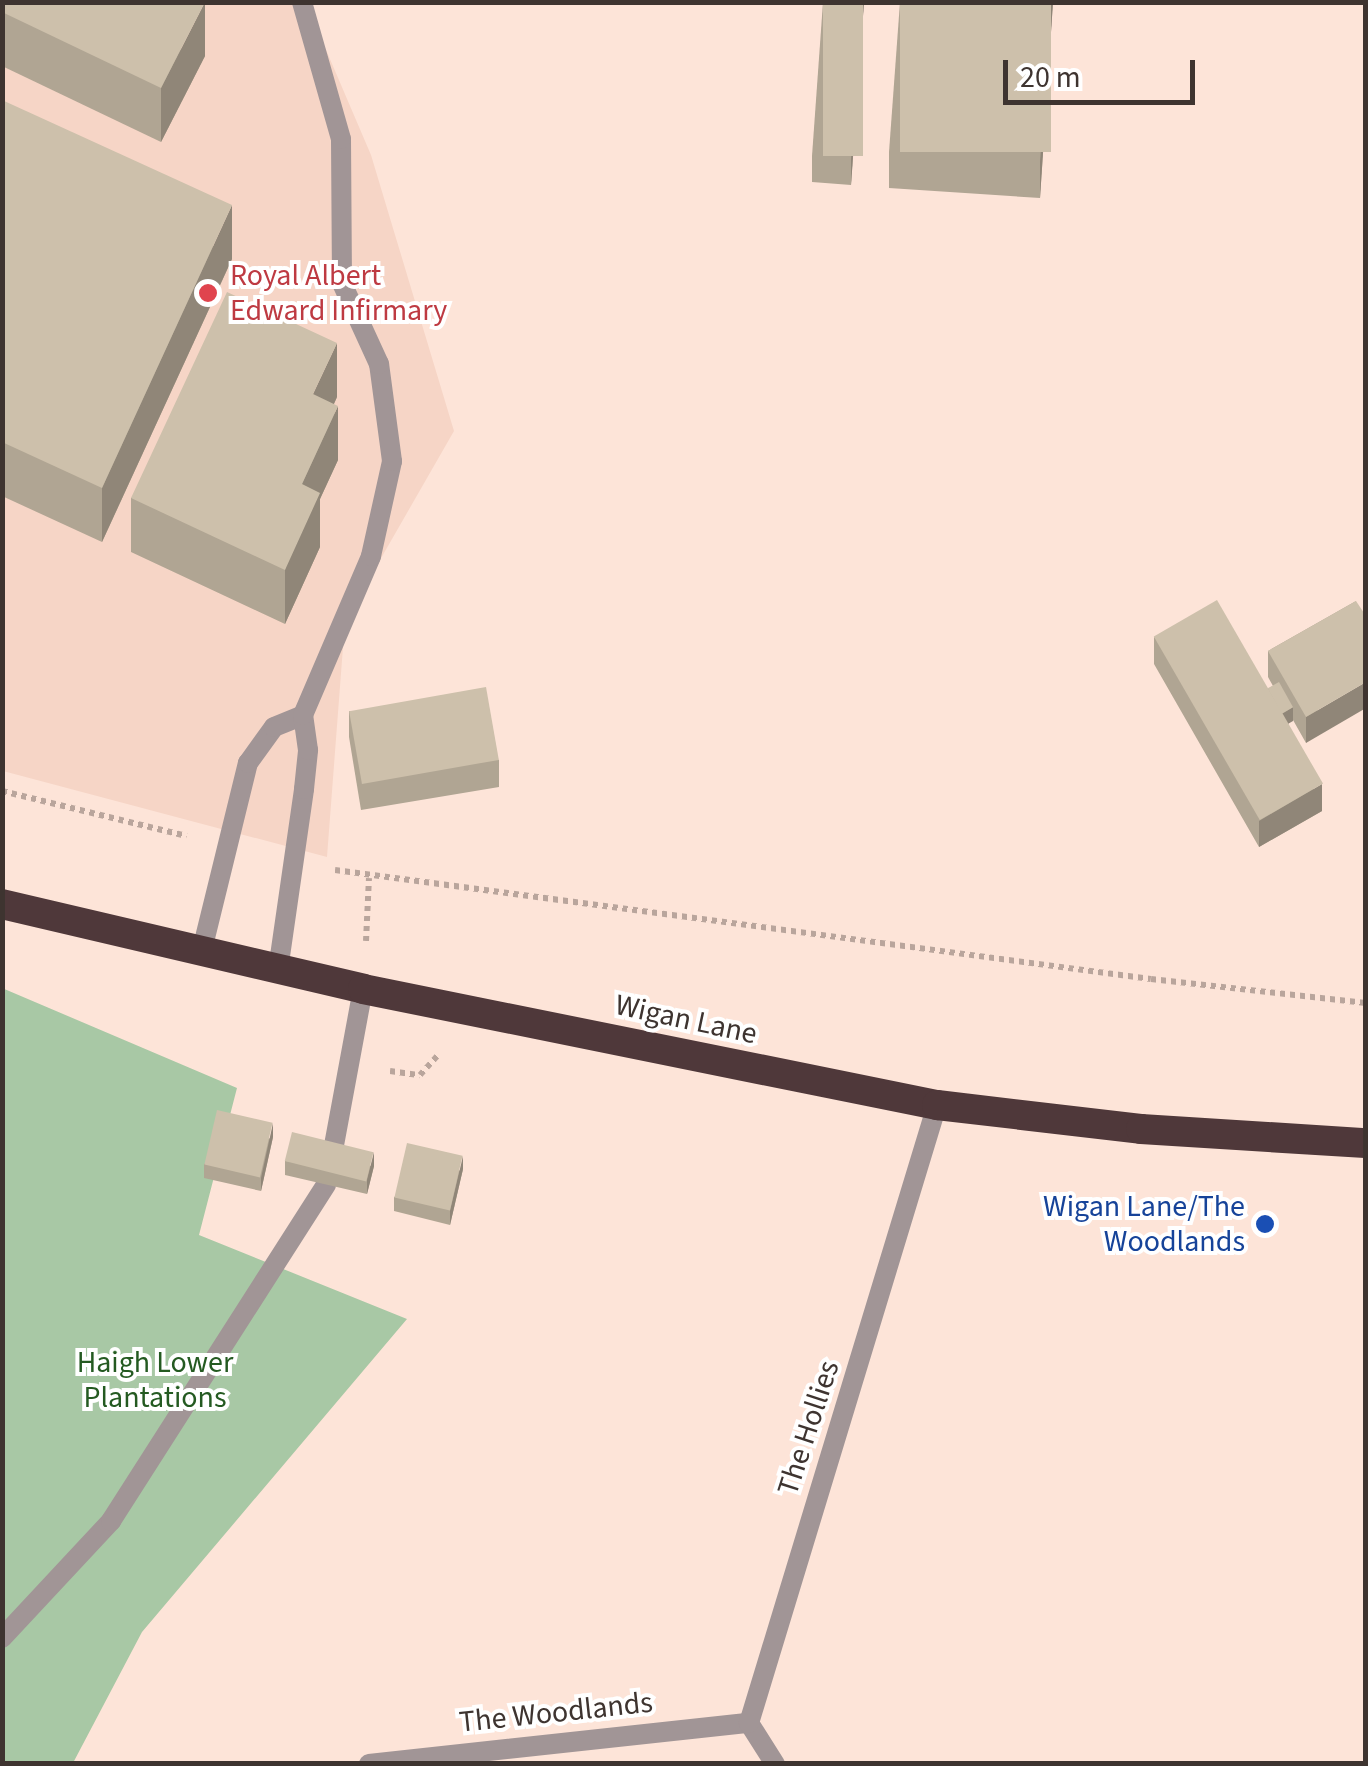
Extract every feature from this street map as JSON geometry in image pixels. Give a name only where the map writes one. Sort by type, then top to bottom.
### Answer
[{"type":"highway","name":"Wigan Lane","points":[[2,904],[201,954],[363,989],[937,1105],[1141,1129],[1366,1144]]},
{"type":"street","points":[[278,970],[308,750],[304,714],[371,556],[392,462],[379,364],[342,283],[341,139],[302,2]]},
{"type":"street","points":[[201,954],[248,764],[274,727],[304,714]]},
{"type":"street","points":[[332,1156],[363,989]]},
{"type":"street","name":"The Hollies","points":[[749,1723],[937,1105]]},
{"type":"street","points":[[2,1638],[112,1521],[326,1184]]},
{"type":"street","points":[[749,1723],[775,1764]]},
{"type":"street","name":"The Woodlands","points":[[370,1764],[749,1723]]},
{"type":"path","points":[[2,790],[226,845]]},
{"type":"path","points":[[291,860],[369,878],[1366,1003]]},
{"type":"path","points":[[363,989],[369,878]]},
{"type":"path","points":[[348,1065],[420,1075],[474,1012]]},
{"type":"shaded area","name":"Royal Albert Edward Infirmary","points":[[2,3],[306,3],[371,155],[454,431],[345,621],[327,857],[3,771]]},
{"type":"green space","name":"Haigh Lower Plantations","points":[[2,988],[237,1088],[199,1235],[407,1319],[142,1632],[73,1763],[3,1763]]},
{"type":"building","points":[[2,2],[205,2],[161,88],[2,12]]},
{"type":"building","points":[[823,2],[863,2],[863,156],[823,156]]},
{"type":"building","points":[[900,2],[1051,2],[1051,152],[900,152]]},
{"type":"building","points":[[2,100],[232,205],[102,488],[2,442]]},
{"type":"building","points":[[227,292],[337,343],[313,394],[338,406],[302,484],[320,493],[285,570],[131,498]]},
{"type":"building","points":[[1217,600],[1323,784],[1260,820],[1154,636]]},
{"type":"building","points":[[1356,601],[1366,616],[1366,682],[1306,717],[1268,651]]},
{"type":"building","points":[[1279,682],[1293,707],[1282,714],[1268,688]]},
{"type":"building","points":[[486,687],[499,760],[362,784],[349,711]]},
{"type":"building","points":[[217,1110],[273,1123],[260,1177],[204,1165]]},
{"type":"building","points":[[292,1132],[374,1152],[366,1181],[285,1161]]},
{"type":"building","points":[[407,1143],[463,1156],[450,1210],[394,1198]]},
{"type":"place","name":"Royal Albert Edward Infirmary","points":[[208,293]]},
{"type":"place","name":"Wigan Lane/The Woodlands","points":[[1265,1224]]}]
